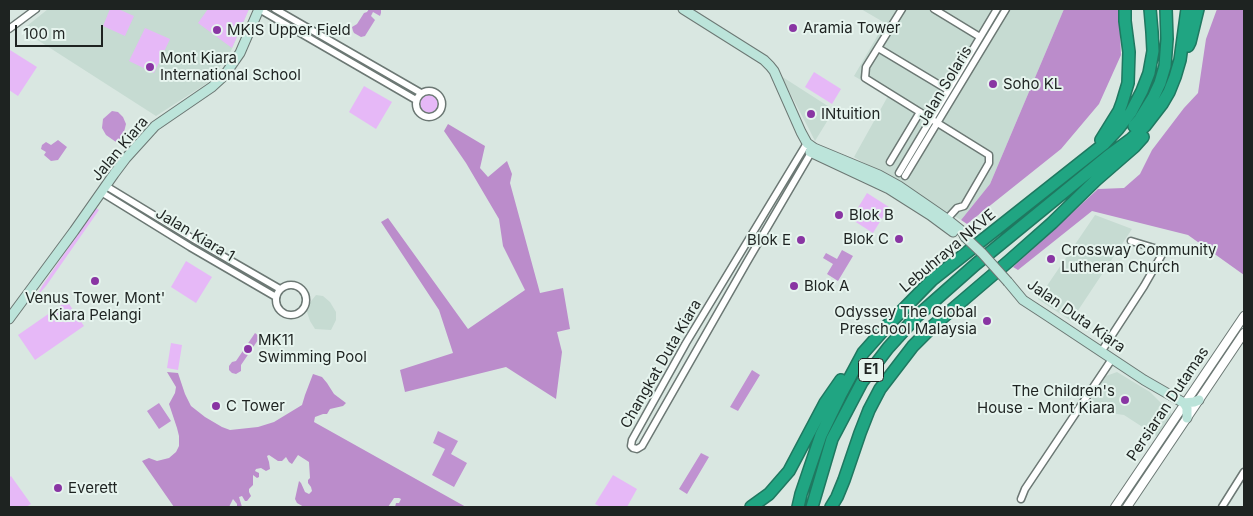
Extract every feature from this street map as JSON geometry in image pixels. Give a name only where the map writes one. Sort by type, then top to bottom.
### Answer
[{"type":"highway","points":[[1097,149],[1122,103],[1129,75],[1130,52],[1125,9]]},
{"type":"highway","name":"Lebuhraya NKVE","points":[[798,507],[821,435],[863,353],[932,280],[1097,149],[1118,129],[1131,112],[1149,73],[1153,51],[1150,9]]},
{"type":"highway","points":[[1108,156],[1140,119],[1160,83],[1165,66],[1166,9]]},
{"type":"highway","points":[[1180,60],[1187,9]]},
{"type":"highway","points":[[1180,60],[1190,42],[1198,9]]},
{"type":"highway","name":"E1","points":[[1108,156],[1145,126],[1169,92],[1180,60]]},
{"type":"highway","points":[[831,507],[844,480],[869,410],[880,389],[914,346],[934,325],[1009,261],[1134,147],[1150,129],[1154,114]]},
{"type":"highway","name":"Lebuhraya NKVE","points":[[812,507],[832,439],[862,382],[888,348],[916,317],[976,264],[1108,156]]},
{"type":"highway","points":[[751,507],[769,494],[788,472],[825,403],[844,375],[863,353]]},
{"type":"main road","name":"Jalan Kiara","points":[[9,319],[126,158],[155,126],[212,87],[224,76],[240,53],[259,9]]},
{"type":"main road","points":[[683,9],[764,60],[770,66],[808,146]]},
{"type":"main road","name":"Jalan Duta Kiara","points":[[808,146],[879,175],[959,236],[965,237]]},
{"type":"main road","name":"Jalan Duta Kiara","points":[[894,188],[947,219],[962,231],[965,237],[982,253],[1023,300],[1102,350],[1112,359],[1144,380],[1184,403]]},
{"type":"main road","points":[[1187,418],[1187,408],[1184,403],[1199,400]]},
{"type":"street","points":[[9,29],[36,9]]},
{"type":"street","points":[[259,9],[416,100]]},
{"type":"street","points":[[275,9],[421,93]]},
{"type":"street","points":[[902,9],[866,67],[865,78],[989,154],[989,163],[964,206],[957,208],[947,219]]},
{"type":"street","points":[[934,9],[980,36]]},
{"type":"street","name":"Jalan Solaris","points":[[934,121],[948,90],[997,9]]},
{"type":"street","name":"Jalan Solaris","points":[[902,174],[1006,9]]},
{"type":"street","points":[[878,48],[948,90]]},
{"type":"street","points":[[430,91],[439,95],[442,103],[440,111],[434,117],[430,118],[421,115],[416,108],[416,100],[421,93],[430,91]]},
{"type":"street","points":[[890,162],[920,112]]},
{"type":"street","name":"Changkat Duta Kiara","points":[[808,146],[746,262],[642,446],[637,449],[633,448],[631,446],[632,440],[689,339],[808,146]]},
{"type":"street","name":"Jalan Kiara 1","points":[[103,189],[280,289]]},
{"type":"street","name":"Jalan Kiara 1","points":[[103,189],[190,248],[276,297]]},
{"type":"street","points":[[1102,350],[1144,286],[1164,251],[1130,241]]},
{"type":"street","points":[[289,284],[302,289],[306,299],[304,308],[295,314],[288,315],[285,313],[278,307],[276,297],[280,289],[289,284]]},
{"type":"street","name":"Persiaran Dutamas","points":[[1115,507],[1244,316]]},
{"type":"street","name":"Persiaran Dutamas","points":[[1127,507],[1244,333]]},
{"type":"street","points":[[1021,499],[1025,489],[1112,359]]},
{"type":"street","points":[[1222,507],[1244,472]]},
{"type":"shaded area","name":"Mont Kiara International School","points":[[48,9],[249,9],[230,53],[209,82],[156,116],[22,30]]},
{"type":"shaded area","points":[[110,9],[118,9],[134,16],[125,36],[103,26]]},
{"type":"shaded area","points":[[208,9],[249,9],[232,48],[198,23]]},
{"type":"shaded area","points":[[369,9],[381,9],[381,13],[380,16],[373,12],[371,16],[375,20],[365,36],[361,37],[354,33],[352,27],[357,24]]},
{"type":"shaded area","points":[[861,9],[1064,9],[990,184],[961,220],[854,157],[888,96],[854,76],[885,23]]},
{"type":"shaded area","points":[[1064,9],[1119,9],[1121,55],[1099,104],[1061,149],[967,224],[961,220],[990,184]]},
{"type":"shaded area","points":[[1217,9],[1244,9],[1244,275],[1188,235],[1092,211],[1018,270],[1013,267],[1098,189],[1124,188],[1140,174],[1152,150],[1198,93],[1206,39]]},
{"type":"shaded area","points":[[145,28],[170,39],[154,73],[129,61]]},
{"type":"shaded area","points":[[10,50],[37,67],[18,96],[9,90]]},
{"type":"shaded area","points":[[814,72],[841,89],[832,104],[805,87]]},
{"type":"shaded area","points":[[781,76],[834,110],[815,141],[810,131]]},
{"type":"shaded area","points":[[364,86],[392,102],[376,129],[349,112]]},
{"type":"shaded area","points":[[425,95],[433,95],[438,100],[436,111],[425,113],[420,108],[420,100]]},
{"type":"shaded area","points":[[112,111],[118,112],[126,124],[124,132],[116,142],[106,135],[102,128],[103,119]]},
{"type":"shaded area","points":[[448,124],[485,146],[480,168],[488,177],[507,161],[512,174],[510,183],[540,293],[563,288],[570,329],[557,332],[562,352],[556,399],[506,367],[405,392],[400,370],[453,353],[439,310],[381,222],[388,218],[468,329],[525,290],[503,246],[499,219],[466,163],[444,131]]},
{"type":"shaded area","points":[[58,140],[67,147],[58,160],[51,161],[44,155],[46,152],[41,149],[42,145],[46,142],[51,145]]},
{"type":"shaded area","points":[[867,193],[889,207],[873,233],[851,219]]},
{"type":"shaded area","points":[[96,208],[99,210],[37,296],[42,286]]},
{"type":"shaded area","points":[[1095,215],[1132,229],[1071,321],[1038,299]]},
{"type":"shaded area","points":[[842,250],[853,256],[838,281],[827,274],[833,264],[823,258],[826,253],[837,259]]},
{"type":"shaded area","points":[[186,261],[212,277],[196,303],[171,287]]},
{"type":"shaded area","points":[[316,295],[323,296],[330,302],[336,312],[336,320],[331,330],[315,329],[310,321],[307,312],[308,305]]},
{"type":"shaded area","points":[[67,301],[84,326],[35,360],[18,335]]},
{"type":"shaded area","name":"MK11 Swimming Pool","points":[[255,333],[260,337],[241,365],[241,371],[236,374],[232,373],[229,370],[229,366],[232,362],[236,361]]},
{"type":"shaded area","points":[[171,343],[182,345],[178,370],[167,368]]},
{"type":"shaded area","points":[[752,370],[760,375],[738,411],[730,407]]},
{"type":"shaded area","points":[[167,372],[178,373],[191,406],[205,417],[230,430],[258,427],[274,422],[302,405],[313,374],[322,377],[334,394],[346,403],[343,406],[330,409],[327,414],[315,417],[314,422],[466,507],[395,507],[396,503],[399,503],[401,499],[394,498],[388,507],[304,507],[297,503],[295,499],[299,481],[305,492],[309,494],[312,491],[308,483],[310,478],[309,462],[298,455],[292,464],[286,457],[282,461],[278,461],[269,455],[267,456],[270,469],[266,471],[261,468],[256,469],[255,471],[259,473],[259,477],[257,478],[253,475],[253,485],[249,489],[251,496],[247,501],[242,496],[239,497],[242,507],[237,507],[233,499],[229,507],[174,507],[142,461],[149,458],[157,461],[169,458],[176,452],[179,446],[179,436],[169,404],[176,387]]},
{"type":"shaded area","name":"The Children's House - Mont Kiara","points":[[1117,372],[1150,392],[1172,414],[1158,437],[1124,415],[1090,410],[1086,407],[1106,376]]},
{"type":"shaded area","points":[[159,403],[171,421],[159,429],[147,411]]},
{"type":"shaded area","points":[[438,431],[458,441],[451,454],[467,463],[454,487],[432,475],[445,449],[433,443]]},
{"type":"shaded area","points":[[701,453],[709,457],[687,494],[679,489]]},
{"type":"shaded area","points":[[613,475],[637,489],[627,507],[601,507],[595,504]]},
{"type":"shaded area","points":[[11,476],[31,504],[26,507],[9,507],[9,478]]},
{"type":"place","name":"Aramia Tower","points":[[793,28]]},
{"type":"place","name":"MKIS Upper Field","points":[[217,30]]},
{"type":"place","name":"Mont Kiara International School","points":[[150,67]]},
{"type":"place","name":"Soho KL","points":[[993,84]]},
{"type":"place","name":"INtuition","points":[[811,114]]},
{"type":"place","name":"Blok B","points":[[839,215]]},
{"type":"place","name":"Blok C","points":[[899,239]]},
{"type":"place","name":"Blok E","points":[[801,240]]},
{"type":"place","name":"Crossway Community Lutheran Church","points":[[1051,259]]},
{"type":"place","name":"Venus Tower, Mont' Kiara Pelangi","points":[[95,281]]},
{"type":"place","name":"Blok A","points":[[794,286]]},
{"type":"place","name":"Odyssey The Global Preschool Malaysia","points":[[987,321]]},
{"type":"place","name":"MK11 Swimming Pool","points":[[248,349]]},
{"type":"place","name":"The Children's House - Mont Kiara","points":[[1125,400]]},
{"type":"place","name":"C Tower","points":[[216,406]]},
{"type":"place","name":"Everett","points":[[58,488]]}]
